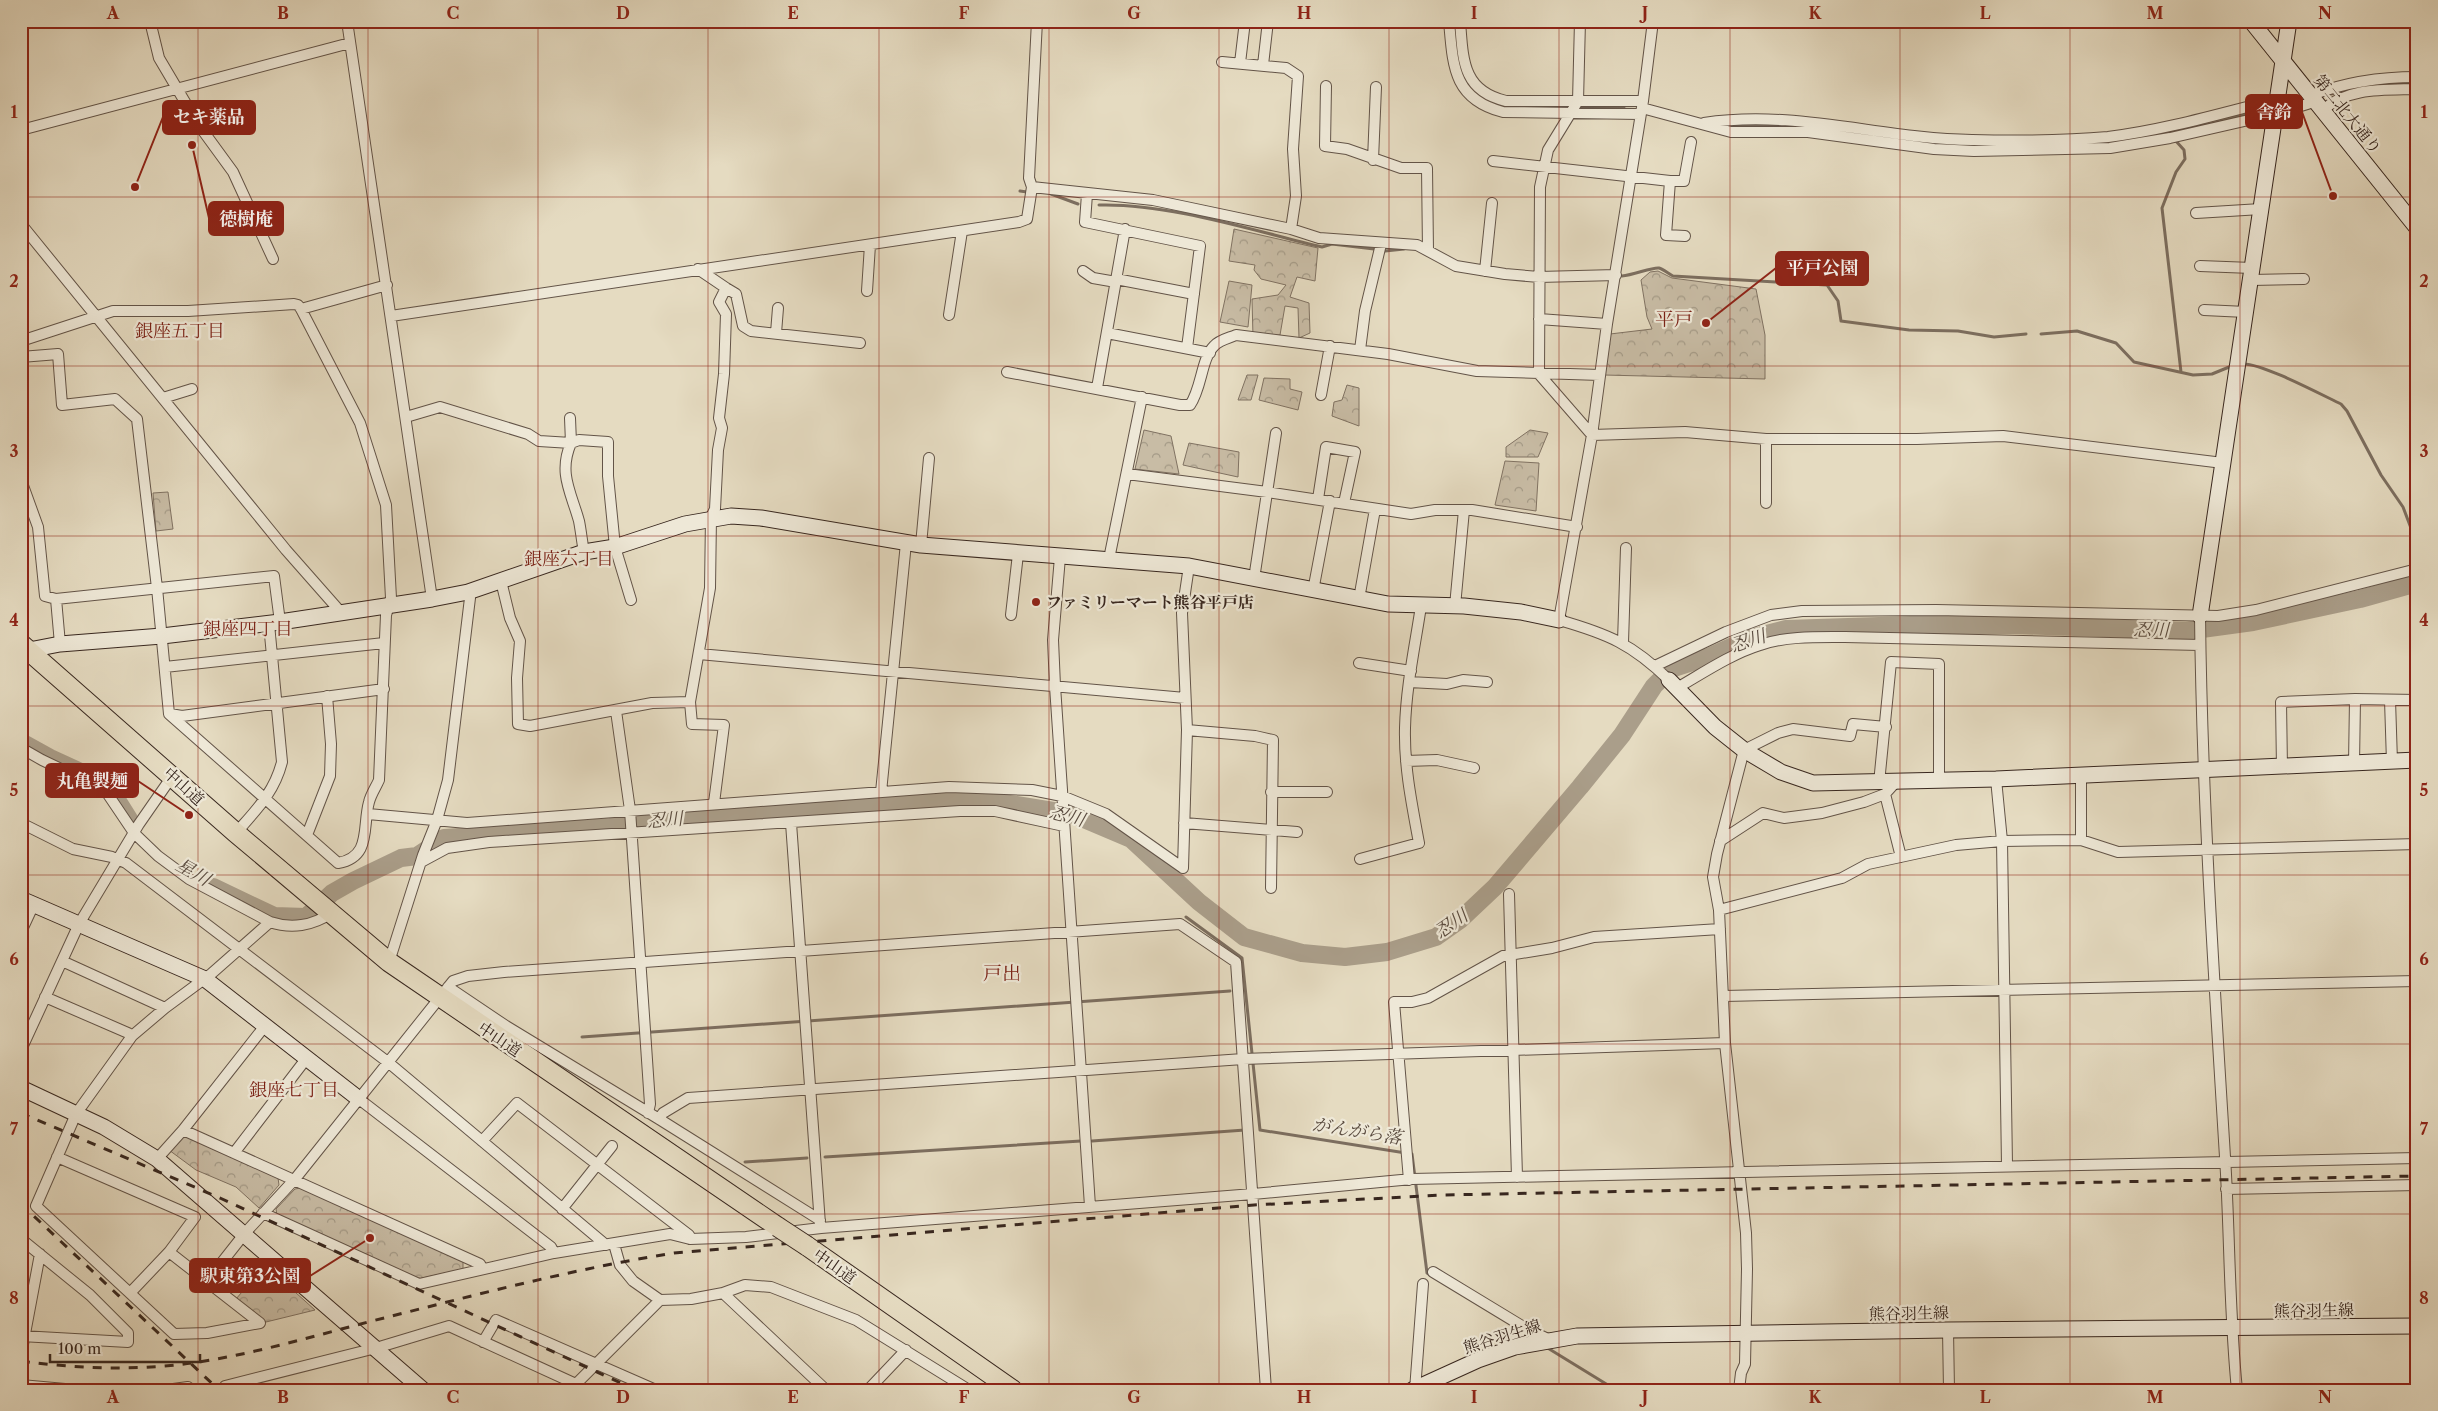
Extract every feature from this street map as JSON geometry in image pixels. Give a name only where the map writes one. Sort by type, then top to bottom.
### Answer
[{"type":"highway","name":"中山道","points":[[25,647],[173,775],[236,833],[389,962],[444,993],[1013,1390]]},
{"type":"street","points":[[150,21],[159,58],[198,124],[233,172],[273,259]]},
{"type":"street","points":[[347,21],[432,599]]},
{"type":"street","points":[[391,316],[962,231],[1027,219],[1032,187],[1029,178],[1037,21]]},
{"type":"street","points":[[1240,63],[1245,21]]},
{"type":"street","points":[[1264,65],[1268,21]]},
{"type":"street","points":[[1449,21],[1456,74],[1467,93],[1489,108],[1503,112],[1569,114],[1642,108]]},
{"type":"street","points":[[1460,21],[1463,60],[1467,73],[1475,85],[1492,98],[1506,101],[1578,101],[1642,108],[1701,124],[1730,119],[1808,122],[1933,138],[1974,146],[2110,148],[2170,138],[2276,114],[2317,102],[2334,100],[2354,93],[2417,89]]},
{"type":"street","points":[[1580,21],[1578,101],[1548,150],[1540,188],[1539,374],[1592,435]]},
{"type":"street","points":[[1559,620],[1592,435],[1607,324],[1654,21]]},
{"type":"street","name":"第二北大通り","points":[[2251,21],[2417,228]]},
{"type":"street","points":[[2237,1390],[2230,1329],[2225,1161],[2205,770],[2200,616],[2290,21]]},
{"type":"street","points":[[21,130],[350,43]]},
{"type":"street","points":[[1222,62],[1286,68],[1298,76],[1293,149],[1296,196],[1291,229]]},
{"type":"street","points":[[2317,102],[2350,82],[2390,77],[2417,77]]},
{"type":"street","points":[[1326,86],[1325,146],[1347,149],[1373,160],[1401,168],[1427,168],[1428,251]]},
{"type":"street","points":[[1373,160],[1376,87]]},
{"type":"street","points":[[1974,146],[2108,136],[2167,126],[2278,99]]},
{"type":"street","points":[[1494,161],[1544,168],[1684,181],[1691,142]]},
{"type":"street","points":[[1670,181],[1666,235],[1685,236]]},
{"type":"street","points":[[1032,187],[1153,200],[1291,229],[1319,238],[1381,244],[1417,245],[1456,266],[1485,271],[1539,277],[1616,274]]},
{"type":"street","points":[[1087,194],[1085,222],[1200,246],[1187,348]]},
{"type":"street","points":[[1485,271],[1492,203]]},
{"type":"street","points":[[2196,213],[2213,210],[2261,209]]},
{"type":"street","points":[[21,224],[286,550],[338,609],[338,615]]},
{"type":"street","points":[[1097,388],[1125,229]]},
{"type":"street","points":[[949,315],[962,231]]},
{"type":"street","points":[[1360,350],[1365,310],[1381,244]]},
{"type":"street","points":[[867,291],[870,245]]},
{"type":"street","points":[[2200,266],[2304,279]]},
{"type":"street","points":[[698,269],[736,294],[743,326],[751,331],[860,343]]},
{"type":"street","points":[[1083,270],[1093,278],[1116,280],[1194,294]]},
{"type":"street","points":[[301,309],[387,284]]},
{"type":"street","points":[[714,803],[724,725],[692,724],[690,702],[710,588],[711,517],[715,508],[718,450],[722,428],[719,418],[724,374],[726,314],[719,302],[726,288]]},
{"type":"street","points":[[21,341],[113,311],[188,310],[294,304],[298,305],[301,309],[360,423],[386,505],[391,598],[386,616],[384,643],[384,689],[379,780],[369,802],[364,845],[348,861],[338,863],[169,714],[157,588],[137,419],[115,400],[62,405],[58,354],[21,357]]},
{"type":"street","points":[[776,334],[778,308]]},
{"type":"street","points":[[2204,310],[2246,312]]},
{"type":"street","points":[[1539,318],[1607,324]]},
{"type":"street","points":[[1107,333],[1210,353]]},
{"type":"street","points":[[1007,372],[1190,405],[1196,397],[1210,353],[1215,345],[1236,336],[1360,350],[1477,371],[1600,375]]},
{"type":"street","points":[[1321,395],[1330,346]]},
{"type":"street","points":[[163,398],[192,390]]},
{"type":"street","points":[[1109,559],[1142,397]]},
{"type":"street","points":[[406,417],[440,407],[528,434],[539,441],[571,443],[579,440],[608,442],[608,476],[615,547],[631,600]]},
{"type":"street","points":[[570,418],[571,443],[565,456],[565,480],[579,524],[584,552]]},
{"type":"street","points":[[1592,435],[1684,432],[1766,439],[1917,439],[2003,436],[2223,463]]},
{"type":"street","points":[[1254,579],[1276,433]]},
{"type":"street","points":[[1766,439],[1766,503]]},
{"type":"street","points":[[1318,499],[1326,447],[1355,452],[1344,503]]},
{"type":"street","points":[[881,792],[892,672],[929,458]]},
{"type":"street","points":[[1127,474],[1318,499],[1411,514],[1435,510],[1464,510],[1577,527]]},
{"type":"street","points":[[21,480],[38,527],[45,596],[56,599],[274,576],[275,623],[272,655],[282,762],[277,781],[265,799],[236,833]]},
{"type":"street","points":[[1313,591],[1330,501]]},
{"type":"street","points":[[1360,599],[1375,508]]},
{"type":"street","points":[[1455,606],[1464,510]]},
{"type":"street","points":[[25,647],[162,636],[389,607],[468,592],[584,552],[615,547],[711,517],[731,516],[761,518],[913,544],[1018,554],[1189,566],[1388,604],[1455,606],[1521,612],[1559,620],[1600,631],[1623,642],[1665,676],[1715,727],[1744,750],[1781,772],[1813,783],[1886,786],[1939,781],[2282,768],[2417,760]]},
{"type":"street","points":[[1623,642],[1626,548]]},
{"type":"street","points":[[1011,615],[1018,554]]},
{"type":"street","points":[[1060,557],[1053,640],[1055,686],[1090,1206]]},
{"type":"street","points":[[368,814],[467,823],[629,812],[714,803],[881,792],[968,787],[1032,790],[1106,814],[1183,868],[1187,730],[1182,613],[1189,566]]},
{"type":"street","points":[[1665,676],[1726,632],[1771,616],[1802,611],[1936,610],[2200,616],[2256,610],[2417,569]]},
{"type":"street","points":[[501,581],[510,618],[520,641],[517,678],[518,724],[530,726],[652,703],[690,702]]},
{"type":"street","points":[[389,962],[422,858],[437,820],[452,754],[470,598],[468,592]]},
{"type":"street","points":[[56,599],[60,644]]},
{"type":"street","points":[[1360,859],[1419,843],[1406,761],[1405,727],[1410,677],[1421,606]]},
{"type":"street","points":[[1665,676],[1710,669],[1760,645],[1800,638],[1845,637],[2200,645]]},
{"type":"street","points":[[165,667],[384,643]]},
{"type":"street","points":[[699,654],[1185,698]]},
{"type":"street","points":[[1901,857],[1886,786],[1886,727],[1891,662],[1939,664],[1939,781]]},
{"type":"street","points":[[1359,663],[1410,677],[1447,684],[1463,680],[1487,682]]},
{"type":"street","points":[[169,714],[182,716],[384,689]]},
{"type":"street","points":[[307,835],[330,776],[331,744],[327,696]]},
{"type":"street","points":[[2282,768],[2281,702],[2355,698],[2417,700]]},
{"type":"street","points":[[2354,764],[2355,698]]},
{"type":"street","points":[[2390,700],[2392,762]]},
{"type":"street","points":[[616,710],[631,834],[650,1104],[648,1112]]},
{"type":"street","points":[[1739,1390],[1741,1373],[1745,1364],[1748,1269],[1746,1234],[1725,1043],[1719,910],[1713,877],[1720,841],[1744,750],[1778,733],[1793,729],[1850,736],[1853,724],[1886,727]]},
{"type":"street","points":[[1187,730],[1255,736],[1273,740],[1271,888]]},
{"type":"street","points":[[21,748],[105,790],[158,856],[189,879],[280,926],[312,925],[333,915]]},
{"type":"street","points":[[1406,761],[1437,760],[1474,768]]},
{"type":"street","points":[[22,1044],[79,924],[136,829],[173,775]]},
{"type":"street","points":[[2081,775],[2081,840]]},
{"type":"street","points":[[1996,779],[2002,841],[2007,1165]]},
{"type":"street","points":[[1720,841],[1763,813],[1784,818],[1822,813],[1864,802],[1886,786]]},
{"type":"street","points":[[1271,792],[1327,792]]},
{"type":"street","points":[[422,858],[447,848],[489,842],[960,812],[995,812],[1063,823]]},
{"type":"street","points":[[21,823],[73,849],[119,859],[388,1063],[562,1209],[610,1244],[620,1265],[633,1281],[660,1300],[691,1299],[723,1293],[745,1285],[771,1287],[856,1320],[969,1390]]},
{"type":"street","points":[[791,823],[812,1089],[820,1224]]},
{"type":"street","points":[[1184,823],[1297,832]]},
{"type":"street","points":[[1719,910],[1842,878],[1868,864],[1956,845],[2002,841],[2081,840],[2118,852],[2209,848],[2417,844]]},
{"type":"street","points":[[1509,894],[1517,1177]]},
{"type":"street","points":[[21,932],[27,902],[205,979],[264,1027],[551,1247],[554,1253]]},
{"type":"street","points":[[169,1252],[208,1280],[260,1322],[207,1333],[174,1334],[36,1206],[76,1114],[132,1036],[165,1008],[205,979],[270,922]]},
{"type":"street","points":[[208,1280],[245,1233],[295,1179],[453,982],[477,975],[1180,924],[1236,962],[1266,1390]]},
{"type":"street","points":[[1413,1180],[1407,1159],[1394,1002],[1412,1002],[1428,998],[1503,956],[1552,948],[1594,937],[1720,929]]},
{"type":"street","points":[[62,961],[165,1008]]},
{"type":"street","points":[[1724,996],[2417,981]]},
{"type":"street","points":[[444,993],[506,1026],[648,1112],[820,1224]]},
{"type":"street","points":[[45,997],[132,1036]]},
{"type":"street","points":[[157,1158],[183,1130],[264,1027]]},
{"type":"street","points":[[659,1119],[663,1113],[688,1098],[812,1089],[1259,1058],[1725,1043]]},
{"type":"street","points":[[234,1153],[306,1059]]},
{"type":"street","points":[[21,1088],[104,1127],[157,1158],[423,1390]]},
{"type":"street","points":[[482,1141],[517,1102],[689,1235],[690,1239]]},
{"type":"street","points":[[183,1130],[480,1264],[482,1268]]},
{"type":"street","points":[[562,1209],[612,1146]]},
{"type":"street","points":[[57,1156],[195,1217],[169,1252],[130,1293]]},
{"type":"street","points":[[263,1213],[418,1284],[554,1253],[670,1234],[690,1239],[746,1237],[820,1224],[1253,1194],[1413,1180],[2007,1165],[2417,1158]]},
{"type":"street","points":[[2226,1189],[2417,1185]]},
{"type":"street","points":[[21,1239],[90,1295],[128,1333],[128,1342],[23,1337]]},
{"type":"street","points":[[21,1355],[40,1254]]},
{"type":"street","points":[[1433,1272],[1548,1340]]},
{"type":"street","points":[[1414,1389],[1423,1284]]},
{"type":"street","points":[[723,1293],[826,1390]]},
{"type":"street","points":[[21,1294],[31,1299]]},
{"type":"street","points":[[576,1384],[660,1300]]},
{"type":"street","points":[[484,1342],[496,1320],[656,1390]]},
{"type":"street","points":[[228,1390],[225,1386],[376,1348],[449,1326],[589,1390]]},
{"type":"street","name":"熊谷羽生線","points":[[1414,1389],[1478,1360],[1530,1344],[1548,1340],[1610,1334],[2417,1326]]},
{"type":"street","points":[[1948,1330],[1948,1390]]},
{"type":"street","points":[[868,1390],[906,1350]]},
{"type":"street","points":[[21,1385],[76,1390]]},
{"type":"street","points":[[166,1390],[188,1387],[191,1390]]},
{"type":"green space","points":[[1234,229],[1318,248],[1315,281],[1297,277],[1290,297],[1309,303],[1310,333],[1299,338],[1298,308],[1285,306],[1280,335],[1253,337],[1252,299],[1278,295],[1286,285],[1261,279],[1254,270],[1255,265],[1229,261]]},
{"type":"green space","points":[[1658,271],[1672,278],[1756,289],[1765,335],[1765,379],[1604,375],[1610,334],[1652,329],[1647,317],[1641,280],[1650,272]]},
{"type":"green space","points":[[1229,281],[1252,285],[1248,327],[1220,322]]},
{"type":"green space","points":[[1247,375],[1258,375],[1251,400],[1238,400]]},
{"type":"green space","points":[[1264,378],[1290,379],[1290,389],[1302,392],[1298,410],[1259,400]]},
{"type":"green space","points":[[1347,385],[1359,388],[1359,426],[1332,416],[1334,402],[1342,400]]},
{"type":"green space","points":[[1144,430],[1171,436],[1179,474],[1135,469]]},
{"type":"green space","points":[[1530,430],[1548,433],[1538,457],[1506,457],[1506,447]]},
{"type":"green space","points":[[1189,443],[1239,452],[1238,477],[1183,465]]},
{"type":"green space","points":[[1505,461],[1539,463],[1536,511],[1495,505]]},
{"type":"green space","points":[[168,492],[173,529],[156,531],[153,493]]},
{"type":"green space","points":[[182,1135],[278,1178],[279,1185],[259,1208],[236,1187],[196,1170],[169,1150]]},
{"type":"green space","points":[[300,1188],[463,1261],[463,1269],[418,1279],[277,1216],[276,1209],[295,1189]]},
{"type":"green space","points":[[265,1265],[315,1310],[266,1322],[236,1299]]},
{"type":"waterway","points":[[2378,85],[2412,82]]},
{"type":"waterway","points":[[2331,94],[2367,86]]},
{"type":"waterway","points":[[1500,106],[1571,107]]},
{"type":"waterway","points":[[1577,107],[1624,107]]},
{"type":"waterway","points":[[2139,137],[2169,133],[2268,109]]},
{"type":"waterway","points":[[1733,125],[1802,127]]},
{"type":"waterway","points":[[2175,140],[2184,150],[2185,159],[2176,172],[2162,208],[2181,372]]},
{"type":"waterway","points":[[1972,145],[1988,145]]},
{"type":"waterway","points":[[1020,191],[1027,192]]},
{"type":"waterway","points":[[1051,194],[1078,204]]},
{"type":"waterway","points":[[1099,205],[1153,208],[1182,213],[1322,247],[1332,244],[1374,249]]},
{"type":"waterway","points":[[1385,251],[1404,249]]},
{"type":"waterway","points":[[1622,276],[1659,268],[1673,276],[1827,285],[1838,301],[1841,321],[1909,330],[1958,331],[1994,337],[2026,334]]},
{"type":"waterway","points":[[2041,334],[2077,331],[2116,343],[2134,362],[2193,375],[2212,374],[2234,365]]},
{"type":"waterway","points":[[2242,364],[2276,373],[2341,404],[2347,411],[2381,475],[2403,507],[2417,544]]},
{"type":"waterway","name":"忍川","points":[[213,887],[274,916],[306,917],[332,893],[401,858],[417,856],[444,838],[610,827],[765,812],[979,799],[1072,814],[1131,839],[1199,902],[1244,937],[1302,953],[1345,957],[1387,952],[1436,937],[1460,920],[1495,887],[1622,735],[1654,686],[1671,669],[1711,656],[1751,638],[1786,629],[1910,625],[2015,625],[2187,631],[2253,622],[2360,599],[2417,583]]},
{"type":"waterway","name":"星川","points":[[21,742],[50,758],[107,784],[129,819]]},
{"type":"waterway","name":"がんがら落","points":[[1186,917],[1242,958],[1260,1130],[1412,1154],[1427,1273],[1430,1275]]},
{"type":"waterway","points":[[582,1037],[1230,991]]},
{"type":"waterway","points":[[1092,1141],[1245,1130]]},
{"type":"waterway","points":[[825,1157],[1081,1141]]},
{"type":"waterway","points":[[745,1162],[807,1158]]},
{"type":"waterway","name":"がんがら落","points":[[1510,1324],[1532,1338]]},
{"type":"waterway","name":"がんがら落","points":[[1546,1347],[1616,1390]]},
{"type":"railway","points":[[21,1113],[220,1198],[636,1390]]},
{"type":"railway","points":[[21,1361],[65,1366],[110,1368],[155,1367],[199,1362],[264,1349],[560,1275],[674,1253],[1254,1205],[1442,1195],[2417,1176]]},
{"type":"railway","points":[[21,1204],[219,1390]]},
{"type":"place","name":"徳樹庵","points":[[192,145]]},
{"type":"place","name":"セキ薬品","points":[[135,187]]},
{"type":"place","name":"舎鈴","points":[[2333,196]]},
{"type":"place","name":"平戸公園","points":[[1706,323]]},
{"type":"place","name":"ファミリーマート熊谷平戸店","points":[[1036,602]]},
{"type":"place","name":"丸亀製麺","points":[[189,815]]},
{"type":"place","name":"駅東第3公園","points":[[370,1238]]},
{"type":"district","name":"平戸","points":[[1674,319]]},
{"type":"district","name":"銀座五丁目","points":[[180,331]]},
{"type":"district","name":"銀座六丁目","points":[[569,559]]},
{"type":"district","name":"銀座四丁目","points":[[248,629]]},
{"type":"district","name":"戸出","points":[[1002,973]]},
{"type":"district","name":"銀座七丁目","points":[[294,1090]]}]
